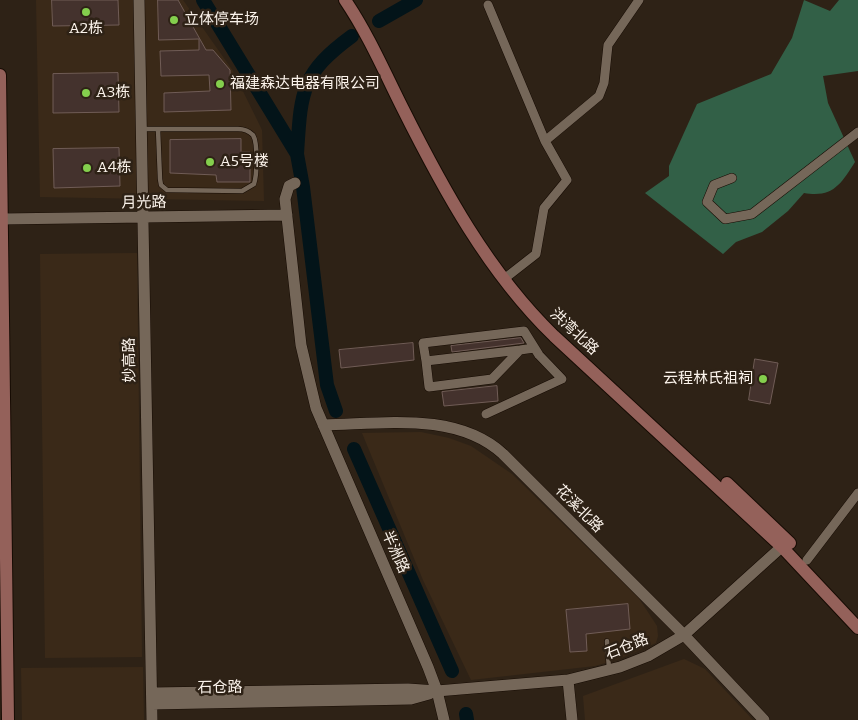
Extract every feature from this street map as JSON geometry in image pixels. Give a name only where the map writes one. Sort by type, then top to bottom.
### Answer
[{"type":"main road","name":"洪湾北路","points":[[350,1],[442,185],[478,244],[554,336],[785,544],[807,560],[858,617]]},
{"type":"main road","points":[[0,75],[8,720]]},
{"type":"main road","name":"洪湾北路","points":[[785,544],[858,628]]},
{"type":"street","name":"妙高路","points":[[139,0],[152,720]]},
{"type":"street","points":[[545,141],[599,96],[604,83],[608,44],[639,0]]},
{"type":"street","points":[[488,5],[545,141],[567,180],[544,208],[536,254],[507,277]]},
{"type":"street","points":[[732,178],[714,185],[707,202],[725,219],[752,214],[858,132]]},
{"type":"street","name":"半洲路","points":[[296,183],[289,186],[286,192],[287,215],[302,354],[316,408],[410,622],[438,692],[444,720]]},
{"type":"street","name":"月光路","points":[[2,218],[287,215]]},
{"type":"street","points":[[486,414],[562,379],[534,348],[524,331],[423,343],[429,387],[485,381],[498,374],[520,350]]},
{"type":"street","points":[[426,361],[534,348]]},
{"type":"street","name":"花溪北路","points":[[323,425],[435,424],[461,431],[488,442],[503,454],[684,635],[764,720]]},
{"type":"street","points":[[807,560],[858,493]]},
{"type":"street","name":"石仓路","points":[[152,698],[410,699],[438,692],[568,680],[609,670],[648,656],[684,635],[785,544]]},
{"type":"street","points":[[568,680],[572,720]]},
{"type":"lane","points":[[141,129],[158,129],[238,129],[248,131],[253,136],[255,144],[256,176],[254,184],[242,191],[166,190],[161,185],[160,178],[158,129]]},
{"type":"lane","points":[[607,641],[609,670]]},
{"type":"shaded area","points":[[36,0],[183,0],[233,71],[262,130],[264,201],[40,197]]},
{"type":"shaded area","points":[[137,253],[142,657],[45,658],[40,254]]},
{"type":"shaded area","points":[[421,432],[449,438],[471,446],[512,474],[638,597],[657,626],[658,636],[656,643],[619,659],[595,666],[471,680],[423,580],[362,433]]},
{"type":"shaded area","points":[[684,659],[705,669],[753,720],[585,720],[583,696]]},
{"type":"shaded area","points":[[143,667],[144,720],[22,720],[21,668]]},
{"type":"green space","points":[[804,0],[830,11],[839,0],[858,0],[858,71],[823,76],[828,103],[855,162],[835,188],[822,193],[804,193],[788,211],[762,232],[736,242],[723,254],[645,193],[669,176],[669,166],[697,104],[771,74],[792,38]]},
{"type":"building","name":"A2栋","points":[[52,0],[118,0],[119,25],[53,26]]},
{"type":"building","name":"福建森达电器有限公司","points":[[158,0],[178,0],[206,50],[213,50],[230,70],[231,110],[164,112],[164,93],[210,91],[209,75],[161,76],[160,51],[199,50],[199,39],[159,40]]},
{"type":"building","name":"A3栋","points":[[118,73],[119,112],[53,113],[53,74]]},
{"type":"building","name":"A5号楼","points":[[241,139],[241,152],[250,152],[250,182],[217,182],[216,175],[170,173],[170,140]]},
{"type":"building","name":"A4栋","points":[[119,148],[120,186],[54,188],[53,149]]},
{"type":"building","points":[[521,338],[524,343],[452,352],[451,346]]},
{"type":"building","points":[[413,343],[414,360],[341,368],[339,350]]},
{"type":"building","name":"云程林氏祖祠","points":[[755,359],[778,363],[770,404],[749,400]]},
{"type":"building","points":[[497,386],[498,401],[444,406],[442,392]]},
{"type":"building","points":[[628,604],[630,629],[586,634],[587,651],[570,652],[566,610]]},
{"type":"waterway","points":[[203,0],[297,154],[303,187],[327,385],[336,411]]},
{"type":"waterway","points":[[379,21],[416,0]]},
{"type":"waterway","points":[[297,154],[300,115],[306,86],[322,62],[352,36]]},
{"type":"waterway","points":[[354,449],[452,671]]},
{"type":"waterway","points":[[466,714],[467,720]]},
{"type":"place","name":"A2栋","points":[[86,12]]},
{"type":"place","name":"立体停车场","points":[[174,20]]},
{"type":"place","name":"福建森达电器有限公司","points":[[220,84]]},
{"type":"place","name":"A3栋","points":[[86,93]]},
{"type":"place","name":"A5号楼","points":[[210,162]]},
{"type":"place","name":"A4栋","points":[[87,168]]},
{"type":"place","name":"云程林氏祖祠","points":[[763,379]]}]
